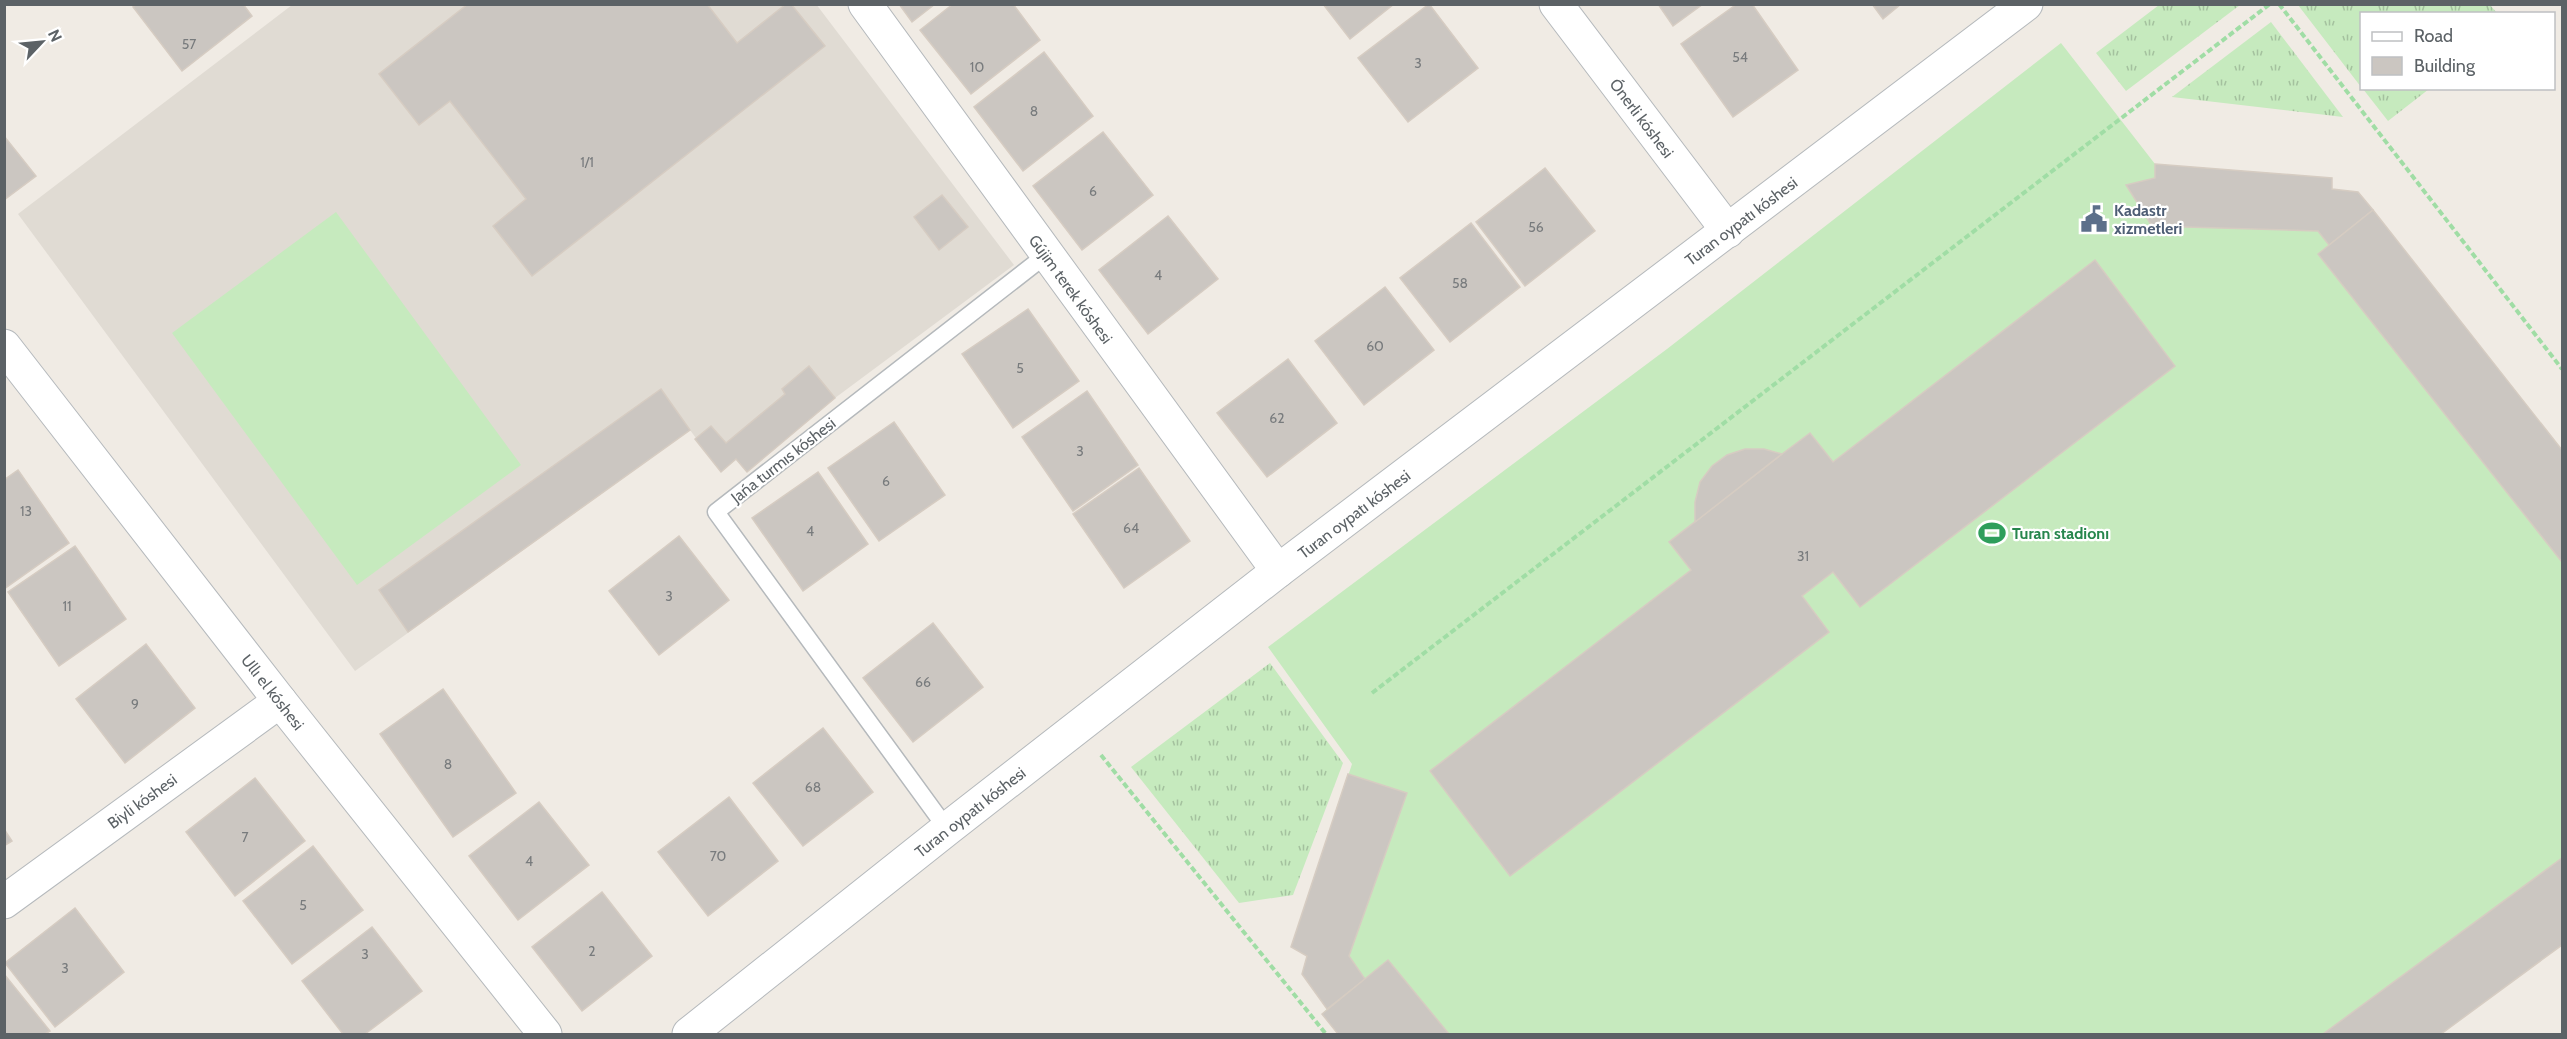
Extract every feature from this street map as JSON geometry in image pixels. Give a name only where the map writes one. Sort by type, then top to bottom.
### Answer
[{"type":"street","name":"Gújim terek kóshesi","points":[[865,4],[1278,572]]},
{"type":"street","name":"Ónerli kóshesi","points":[[1556,4],[1728,231]]},
{"type":"street","name":"Turan oypatı kóshesi","points":[[689,1035],[947,829],[1278,572],[2026,4]]},
{"type":"street","name":"Ullı el kóshesi","points":[[4,346],[544,1035]]},
{"type":"street","name":"Biyli kóshesi","points":[[4,902],[280,701]]},
{"type":"lane","name":"Jańa turmıs kóshesi","points":[[947,829],[716,512],[1046,255]]},
{"type":"path","points":[[1372,693],[2270,4]]},
{"type":"path","points":[[2279,4],[2562,369]]},
{"type":"path","points":[[1078,727],[1326,1035]]},
{"type":"shaded area","points":[[816,4],[1014,265],[835,398],[747,472],[736,459],[721,472],[690,430],[355,671],[18,214],[292,5]]},
{"type":"green space","points":[[2159,5],[2240,5],[2126,91],[2096,53]]},
{"type":"green space","points":[[2298,5],[2490,5],[2496,12],[2360,12],[2360,86]]},
{"type":"green space","points":[[2271,22],[2343,117],[2172,97]]},
{"type":"green space","name":"Turan stadionı","points":[[2061,43],[2155,164],[2332,178],[2332,189],[2358,192],[2562,450],[2562,945],[2441,1034],[1338,1034],[1322,1014],[1327,1009],[1302,974],[1307,956],[1291,947],[1352,764],[1268,647],[1667,349]]},
{"type":"green space","points":[[2364,90],[2428,90],[2388,121]]},
{"type":"green space","points":[[336,212],[521,465],[357,585],[172,333]]},
{"type":"green space","points":[[1270,663],[1343,763],[1293,895],[1239,903],[1131,767]]},
{"type":"building","points":[[137,4],[243,4],[252,16],[182,71],[133,7]]},
{"type":"building","points":[[468,4],[707,4],[737,43],[786,4],[791,4],[825,46],[532,276],[493,226],[526,199],[450,101],[419,125],[379,74]]},
{"type":"building","points":[[899,4],[935,4],[912,22]]},
{"type":"building","points":[[953,4],[1013,4],[1040,40],[971,94],[920,30]]},
{"type":"building","points":[[1323,4],[1394,4],[1350,39]]},
{"type":"building","points":[[1429,4],[1478,68],[1408,122],[1358,58]]},
{"type":"building","points":[[1658,4],[1703,4],[1673,26]]},
{"type":"building","points":[[1737,4],[1752,4],[1798,70],[1733,117],[1681,44]]},
{"type":"building","points":[[1872,4],[1901,4],[1883,19]]},
{"type":"building","points":[[1044,52],[1093,116],[1023,171],[974,107]]},
{"type":"building","points":[[1103,132],[1153,195],[1082,250],[1033,186]]},
{"type":"building","points":[[4,136],[36,176],[4,200]]},
{"type":"building","points":[[2155,164],[2332,178],[2332,189],[2358,192],[2373,210],[2329,245],[2318,231],[2152,226],[2126,185],[2155,178]]},
{"type":"building","points":[[1545,168],[1595,231],[1525,286],[1476,222]]},
{"type":"building","points":[[942,195],[968,227],[939,250],[914,217]]},
{"type":"building","points":[[2373,210],[2562,450],[2562,562],[2318,254]]},
{"type":"building","points":[[1168,216],[1218,279],[1148,334],[1099,270]]},
{"type":"building","points":[[1471,223],[1520,287],[1450,342],[1400,278]]},
{"type":"building","points":[[2095,260],[2175,366],[1860,607],[1833,572],[1802,596],[1829,632],[1510,876],[1430,771],[1691,570],[1669,542],[1782,454],[1810,433],[1833,462]]},
{"type":"building","points":[[1385,287],[1434,350],[1364,405],[1315,341]]},
{"type":"building","points":[[1028,309],[1079,381],[1013,428],[962,354]]},
{"type":"building","points":[[1288,359],[1337,423],[1267,477],[1217,413]]},
{"type":"building","points":[[809,366],[835,398],[747,472],[736,459],[721,472],[695,439],[711,426],[726,443],[785,394],[782,389]]},
{"type":"building","points":[[661,389],[690,430],[408,632],[379,590]]},
{"type":"building","points":[[1087,391],[1138,465],[1073,511],[1022,437]]},
{"type":"building","points":[[894,422],[945,495],[879,541],[828,468]]},
{"type":"building","points":[[1745,449],[1764,449],[1782,454],[1695,522],[1695,502],[1700,482],[1712,466],[1727,455]]},
{"type":"building","points":[[1139,468],[1190,541],[1124,588],[1073,514]]},
{"type":"building","points":[[18,470],[69,543],[4,589],[4,480]]},
{"type":"building","points":[[818,472],[868,544],[803,591],[752,518]]},
{"type":"building","points":[[679,536],[729,600],[659,655],[609,591]]},
{"type":"building","points":[[75,546],[126,619],[59,666],[8,592]]},
{"type":"building","points":[[933,623],[983,687],[913,742],[863,678]]},
{"type":"building","points":[[146,644],[195,708],[125,763],[76,699]]},
{"type":"building","points":[[443,689],[516,793],[453,837],[380,734]]},
{"type":"building","points":[[823,728],[873,792],[803,846],[753,783]]},
{"type":"building","points":[[1348,774],[1407,793],[1349,956],[1365,979],[1327,1009],[1302,974],[1307,956],[1291,947]]},
{"type":"building","points":[[255,778],[305,841],[235,896],[186,832]]},
{"type":"building","points":[[729,797],[778,861],[708,916],[658,852]]},
{"type":"building","points":[[539,802],[589,865],[518,920],[469,856]]},
{"type":"building","points":[[4,829],[12,841],[4,846]]},
{"type":"building","points":[[313,846],[363,910],[292,964],[243,901]]},
{"type":"building","points":[[2562,858],[2562,945],[2441,1034],[2323,1034]]},
{"type":"building","points":[[602,892],[652,956],[582,1011],[532,947]]},
{"type":"building","points":[[75,908],[124,972],[55,1027],[5,963]]},
{"type":"building","points":[[372,927],[422,991],[365,1034],[343,1034],[302,981]]},
{"type":"building","points":[[1388,960],[1449,1034],[1338,1034],[1322,1014]]},
{"type":"building","points":[[4,974],[50,1031],[45,1034],[4,1034]]},
{"type":"place","name":"Kadastr xizmetleri","points":[[2094,219]]},
{"type":"place","name":"Turan stadionı","points":[[1992,533]]}]
